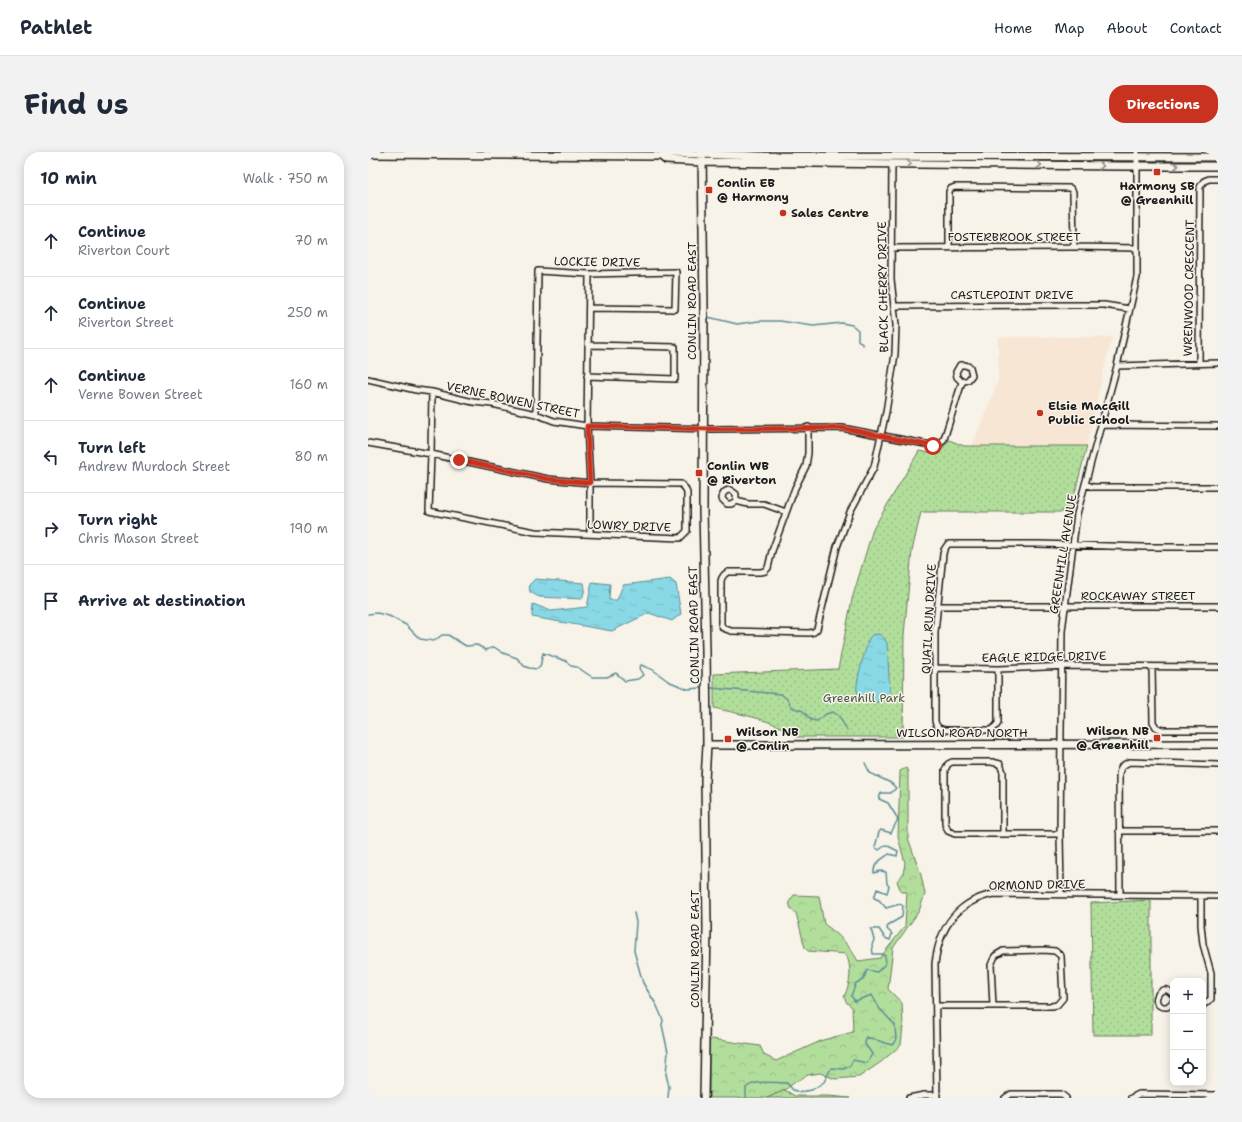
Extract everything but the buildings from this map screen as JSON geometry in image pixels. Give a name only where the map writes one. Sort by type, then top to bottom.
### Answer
[{"type":"street","points":[[368,154],[661,156],[667,153],[702,156],[892,164],[1218,166]]},
{"type":"street","points":[[702,156],[1137,154],[1218,157]]},
{"type":"street","name":"GREENHILL AVENUE","points":[[1061,894],[1060,834],[1062,631],[1077,514],[1116,366],[1137,277],[1137,154]]},
{"type":"street","name":"CONLIN ROAD EAST","points":[[702,156],[704,307],[703,428],[707,745],[707,927],[704,1098]]},
{"type":"street","name":"BLACK CHERRY DRIVE","points":[[808,427],[808,453],[806,466],[795,488],[786,512],[772,551],[768,568],[761,572],[728,572],[722,577],[721,624],[726,630],[809,633],[814,632],[817,629],[836,547],[850,512],[874,466],[886,412],[895,354],[896,325],[892,279],[892,164]]},
{"type":"street","name":"WRENWOOD CRESCENT","points":[[1198,364],[1200,187],[1204,181],[1209,179],[1218,179]]},
{"type":"street","points":[[949,247],[949,192],[950,188],[955,186],[1070,188],[1073,192],[1074,247]]},
{"type":"street","name":"FOSTERBROOK STREET","points":[[892,248],[1137,248]]},
{"type":"street","name":"LOCKIE DRIVE","points":[[536,414],[538,271],[589,274],[676,272],[675,309],[589,308]]},
{"type":"street","points":[[589,274],[587,426],[590,483],[590,534]]},
{"type":"street","name":"CASTLEPOINT DRIVE","points":[[894,306],[1104,305],[1130,309]]},
{"type":"street","points":[[587,376],[675,379],[675,347],[589,345]]},
{"type":"street","points":[[1116,366],[1198,364],[1218,362]]},
{"type":"street","name":"VERNE BOWEN STREET","points":[[368,379],[536,414],[554,421],[587,426],[842,428],[933,446],[939,445],[944,439],[962,382]]},
{"type":"street","points":[[431,454],[432,392]]},
{"type":"street","points":[[1101,425],[1218,426]]},
{"type":"street","points":[[368,443],[431,454],[548,479],[590,483]]},
{"type":"street","name":"LOWRY DRIVE","points":[[431,454],[429,510],[535,532],[680,538],[687,531],[687,494],[685,488],[681,484],[590,483]]},
{"type":"street","points":[[1085,484],[1093,487],[1218,487]]},
{"type":"street","points":[[736,501],[748,504],[764,504],[786,512]]},
{"type":"street","name":"QUAIL RUN DRIVE","points":[[998,669],[998,722],[996,726],[991,730],[945,730],[940,729],[936,725],[935,632],[943,554],[948,544],[1218,546]]},
{"type":"street","name":"ROCKAWAY STREET","points":[[938,606],[1218,606]]},
{"type":"street","name":"EAGLE RIDGE DRIVE","points":[[935,668],[998,669],[1061,666],[1218,667]]},
{"type":"street","points":[[1152,667],[1153,722],[1156,727],[1162,730],[1218,730]]},
{"type":"street","name":"WILSON ROAD NORTH","points":[[707,745],[1218,744]]},
{"type":"street","points":[[1002,834],[1003,772],[1000,764],[992,762],[952,762],[948,764],[944,770],[945,823],[948,831],[955,834],[1002,834],[1060,834]]},
{"type":"street","points":[[1120,894],[1120,770],[1129,762],[1218,764]]},
{"type":"street","points":[[1119,831],[1218,831]]},
{"type":"street","name":"ORMOND DRIVE","points":[[937,1096],[935,964],[942,934],[951,919],[960,910],[982,896],[993,894],[1218,896]]},
{"type":"street","points":[[1201,896],[1201,925],[1211,973],[1212,999],[1206,1002]]},
{"type":"street","points":[[936,1006],[992,1006],[1052,1006],[1057,1005],[1063,998],[1061,956],[1055,951],[1003,950],[995,956],[991,965],[992,1006]]},
{"type":"street","points":[[1170,991],[1164,990],[1159,992],[1157,997],[1158,1002],[1162,1006],[1170,1005]]},
{"type":"street","points":[[1005,1098],[1011,1094],[1061,1094],[1066,1098]]},
{"type":"street","points":[[1131,1098],[1139,1094],[1218,1095]]},
{"type":"street","points":[[909,1098],[917,1096],[937,1096]]},
{"type":"shaded area","name":"Elsie MacGill Public School","points":[[998,337],[1112,337],[1087,446],[972,446],[998,381]]},
{"type":"green space","name":"Greenhill Park","points":[[949,440],[964,446],[1087,446],[1070,512],[921,512],[912,551],[904,635],[903,737],[797,737],[768,722],[714,708],[714,674],[838,669],[852,599],[873,529],[919,451],[930,453],[937,452],[943,448]]},
{"type":"green space","points":[[906,768],[908,772],[908,838],[921,875],[925,894],[919,911],[893,948],[888,989],[902,1003],[903,1026],[901,1045],[881,1062],[859,1077],[835,1079],[820,1073],[808,1075],[795,1082],[785,1090],[767,1098],[709,1098],[709,1042],[712,1039],[760,1046],[764,1055],[776,1061],[823,1040],[853,1032],[852,1007],[847,1003],[844,997],[850,975],[846,954],[808,951],[805,948],[796,913],[791,909],[789,902],[794,895],[819,896],[824,924],[844,941],[858,961],[880,958],[905,926],[907,892],[901,892],[897,881],[903,874],[905,863],[898,837],[900,771]]},
{"type":"green space","points":[[1151,900],[1151,1035],[1093,1035],[1091,903]]},
{"type":"green space","points":[[785,1090],[795,1096],[829,1096],[850,1098],[767,1098]]},
{"type":"water","points":[[535,579],[584,583],[585,589],[582,599],[539,597],[530,592],[529,585]]},
{"type":"water","points":[[670,579],[676,584],[681,614],[672,621],[649,613],[612,631],[532,617],[533,604],[551,611],[587,607],[592,582],[610,584],[609,600],[617,600],[623,585]]},
{"type":"water","points":[[879,634],[887,643],[890,694],[887,698],[881,701],[868,702],[863,700],[858,694],[858,680],[869,638],[872,635]]},
{"type":"waterway","points":[[708,317],[737,324],[759,321],[780,321],[813,326],[842,323],[852,325],[858,330],[858,340],[863,345]]},
{"type":"waterway","points":[[368,614],[377,613],[389,616],[406,625],[420,639],[434,641],[442,635],[448,635],[466,646],[477,645],[486,650],[494,647],[503,653],[517,658],[524,666],[529,668],[537,669],[540,667],[543,653],[566,661],[571,666],[577,667],[592,677],[607,677],[616,673],[625,681],[638,679],[643,675],[639,668],[641,665],[653,670],[668,681],[687,689],[702,688]]},
{"type":"waterway","points":[[711,688],[781,694],[787,699],[791,707],[803,711],[811,720],[817,721],[826,714],[833,712],[839,716],[847,730]]},
{"type":"waterway","points":[[746,1098],[746,1088],[759,1082],[787,1083],[793,1090],[799,1092],[812,1090],[824,1082],[831,1068],[843,1069],[850,1066],[853,1060],[867,1063],[872,1054],[865,1044],[866,1037],[892,1045],[896,1040],[895,1025],[879,1008],[872,995],[855,1001],[851,996],[856,983],[863,980],[867,970],[877,972],[886,963],[885,956],[883,954],[873,954],[872,945],[874,940],[871,929],[879,929],[885,938],[890,940],[892,934],[887,929],[888,925],[902,917],[903,906],[900,904],[886,908],[879,900],[874,898],[877,889],[887,893],[889,886],[887,884],[886,872],[880,871],[874,873],[876,864],[889,854],[897,856],[898,851],[886,845],[879,850],[875,847],[879,832],[881,830],[891,833],[898,819],[888,803],[879,799],[881,793],[891,793],[896,788],[891,783],[870,773],[865,763]]},
{"type":"waterway","points":[[634,913],[636,922],[634,951],[643,983],[657,1006],[663,1020],[662,1025],[668,1052],[666,1074],[669,1087],[668,1098]]},
{"type":"place","name":"Harmony SB @ Greenhill","points":[[1157,172]]},
{"type":"place","name":"Conlin EB @ Harmony","points":[[709,190]]},
{"type":"place","name":"Sales Centre","points":[[783,213]]},
{"type":"place","name":"Elsie MacGill Public School","points":[[1040,413]]},
{"type":"place","name":"Conlin WB @ Riverton","points":[[699,473]]},
{"type":"place","name":"Wilson NB @ Greenhill","points":[[1157,738]]},
{"type":"place","name":"Wilson NB @ Conlin","points":[[728,739]]},
{"type":"route","points":[[459,460],[548,479],[590,483],[587,426],[712,429],[808,427],[850,428],[933,446]]}]
